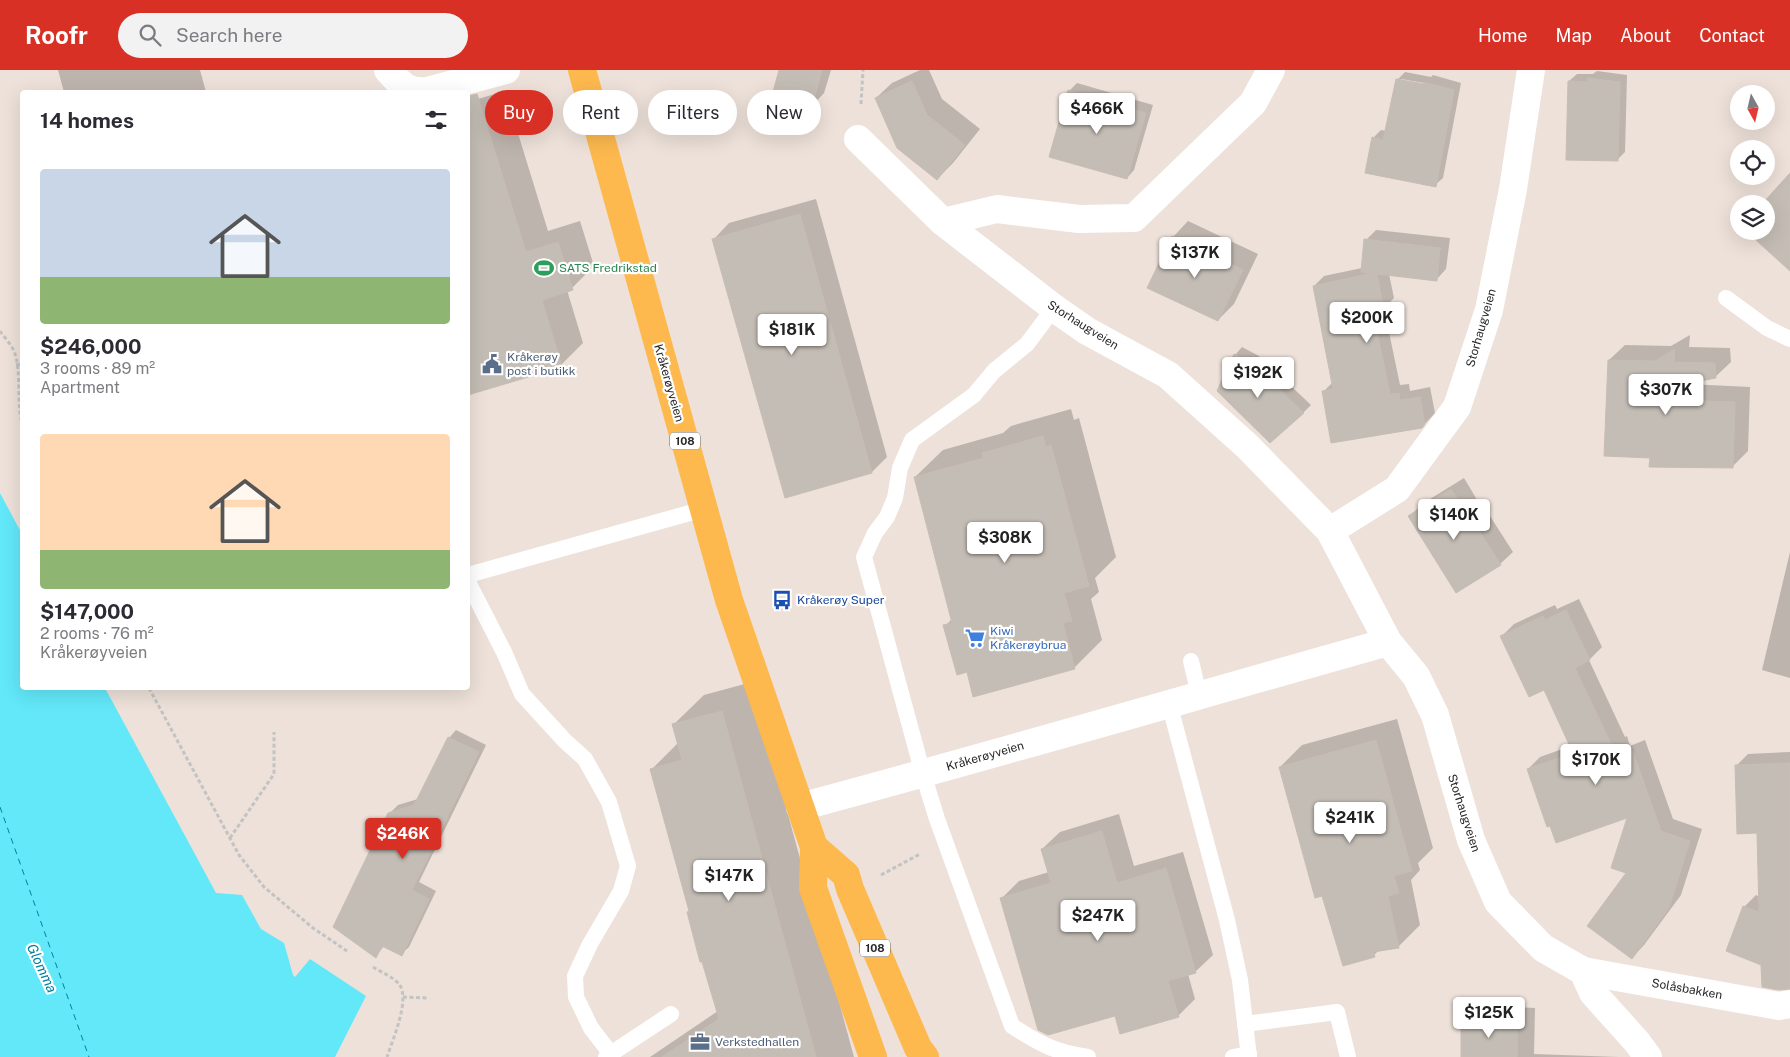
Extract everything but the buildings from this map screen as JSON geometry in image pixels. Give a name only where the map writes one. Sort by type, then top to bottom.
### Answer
[{"type":"main road","name":"Kråkerøyveien","points":[[582,70],[729,600],[814,847],[813,888],[873,1057]]},
{"type":"main road","name":"Kråkerøyveien","points":[[814,847],[846,875],[850,889],[918,1048],[925,1057]]},
{"type":"street","points":[[388,70],[404,87],[411,90]]},
{"type":"street","points":[[431,90],[506,70]]},
{"type":"street","points":[[943,222],[997,210],[1079,219],[1134,218],[1254,103],[1271,70]]},
{"type":"street","name":"Storhaugveien","points":[[1330,531],[1397,489],[1457,407],[1490,310],[1513,189],[1531,70]]},
{"type":"street","name":"Storhaugveien","points":[[858,138],[943,222],[1054,308],[1087,331],[1168,374],[1247,446],[1330,531],[1388,642],[1416,676],[1435,715],[1471,840],[1498,902],[1543,948],[1583,971]]},
{"type":"street","name":"Kråkerøyveien","points":[[800,807],[1388,642]]},
{"type":"street","points":[[1583,971],[1592,993],[1637,1042],[1648,1057]]},
{"type":"street","name":"Solåsbakken","points":[[1583,971],[1779,1006],[1790,1004]]},
{"type":"lane","points":[[1726,298],[1767,328],[1790,339]]},
{"type":"lane","points":[[1054,308],[1027,344],[994,371],[974,395],[912,440],[900,468],[895,498],[887,517],[875,534],[864,557],[923,774],[946,845],[1012,1026],[1042,1045],[1066,1054],[1088,1057]]},
{"type":"lane","points":[[470,574],[704,509]]},
{"type":"lane","points":[[470,586],[504,652],[522,694],[565,741],[585,759],[609,802],[628,866],[621,891],[590,944],[575,976],[576,997],[591,1028],[609,1055],[671,1014]]},
{"type":"lane","points":[[1191,661],[1199,695]]},
{"type":"lane","points":[[1169,703],[1227,920],[1240,980],[1245,1024],[1244,1056]]},
{"type":"lane","points":[[1245,1024],[1336,1012],[1348,1057]]},
{"type":"path","points":[[0,331],[14,351],[20,414]]},
{"type":"path","points":[[16,365],[20,364]]},
{"type":"path","points":[[150,690],[240,856],[264,888],[313,928],[347,951]]},
{"type":"path","points":[[230,838],[274,774],[274,732]]},
{"type":"path","points":[[876,877],[923,853],[946,845]]},
{"type":"path","points":[[373,967],[398,983],[402,989],[403,997],[398,1024],[387,1057]]},
{"type":"path","points":[[403,997],[430,998]]},
{"type":"water","name":"Glomma","points":[[0,493],[20,530],[20,690],[106,690],[216,893],[242,895],[261,929],[284,943],[295,977],[310,959],[366,996],[335,1057],[0,1057]]},
{"type":"ferry route","points":[[0,807],[89,1057]]},
{"type":"place","name":"SATS Fredrikstad","points":[[544,268]]},
{"type":"place","name":"Kråkerøy post i butikk","points":[[492,364]]},
{"type":"place","name":"Kråkerøy Super","points":[[782,600]]},
{"type":"place","name":"Kiwi Kråkerøybrua","points":[[975,638]]},
{"type":"place","name":"Verkstedhallen","points":[[700,1042]]}]
